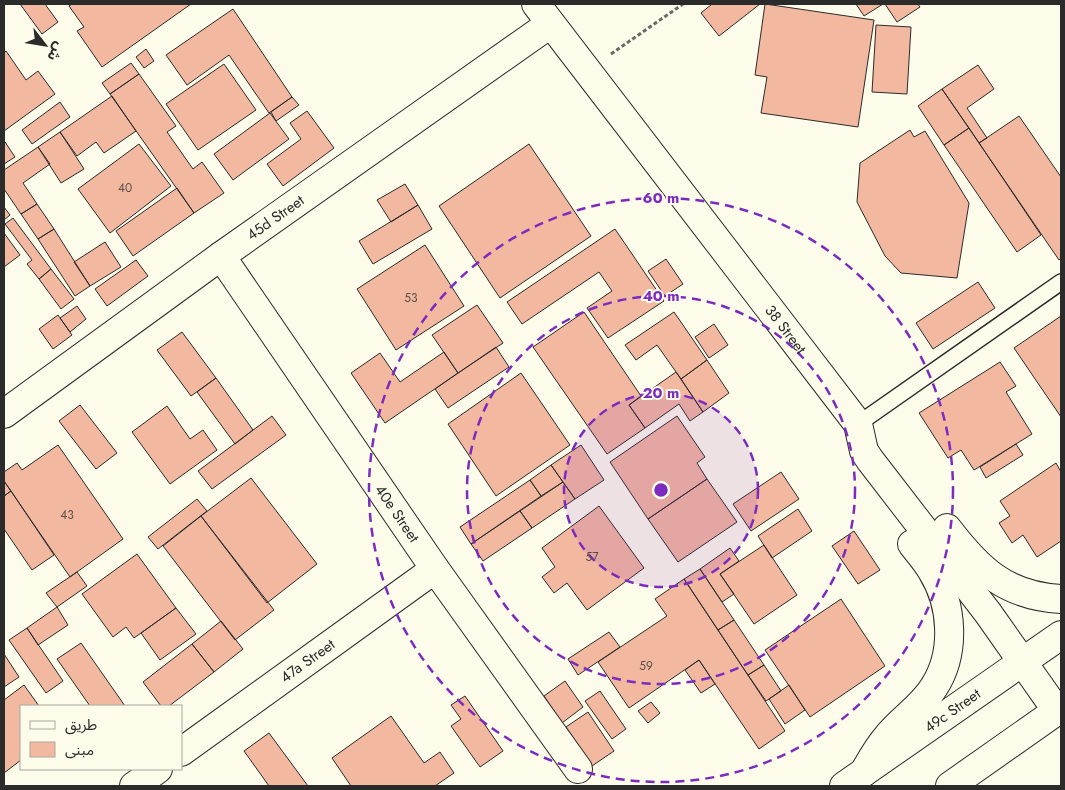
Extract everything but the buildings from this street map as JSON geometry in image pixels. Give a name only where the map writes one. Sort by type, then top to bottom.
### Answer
[{"type":"street","name":"38 Street","points":[[543,14],[858,424],[864,451],[870,460],[988,613],[1060,712]]},
{"type":"street","name":"45d Street","points":[[4,414],[221,256],[543,14]]},
{"type":"street","name":"40e Street","points":[[221,256],[435,569],[578,769]]},
{"type":"street","points":[[858,424],[890,455],[976,565],[995,580],[1015,590],[1061,600]]},
{"type":"street","points":[[854,779],[886,737],[934,688],[943,670],[948,652],[949,630],[947,609],[932,571],[860,474],[854,452],[858,424]]},
{"type":"street","name":"47a Street","points":[[182,751],[435,569]]},
{"type":"street","name":"49c Street","points":[[854,779],[1061,635]]},
{"type":"street","points":[[950,786],[1060,712]]},
{"type":"street","points":[[134,786],[157,770]]},
{"type":"lane","points":[[858,424],[1061,282]]},
{"type":"path","points":[[586,71],[683,4]]}]
